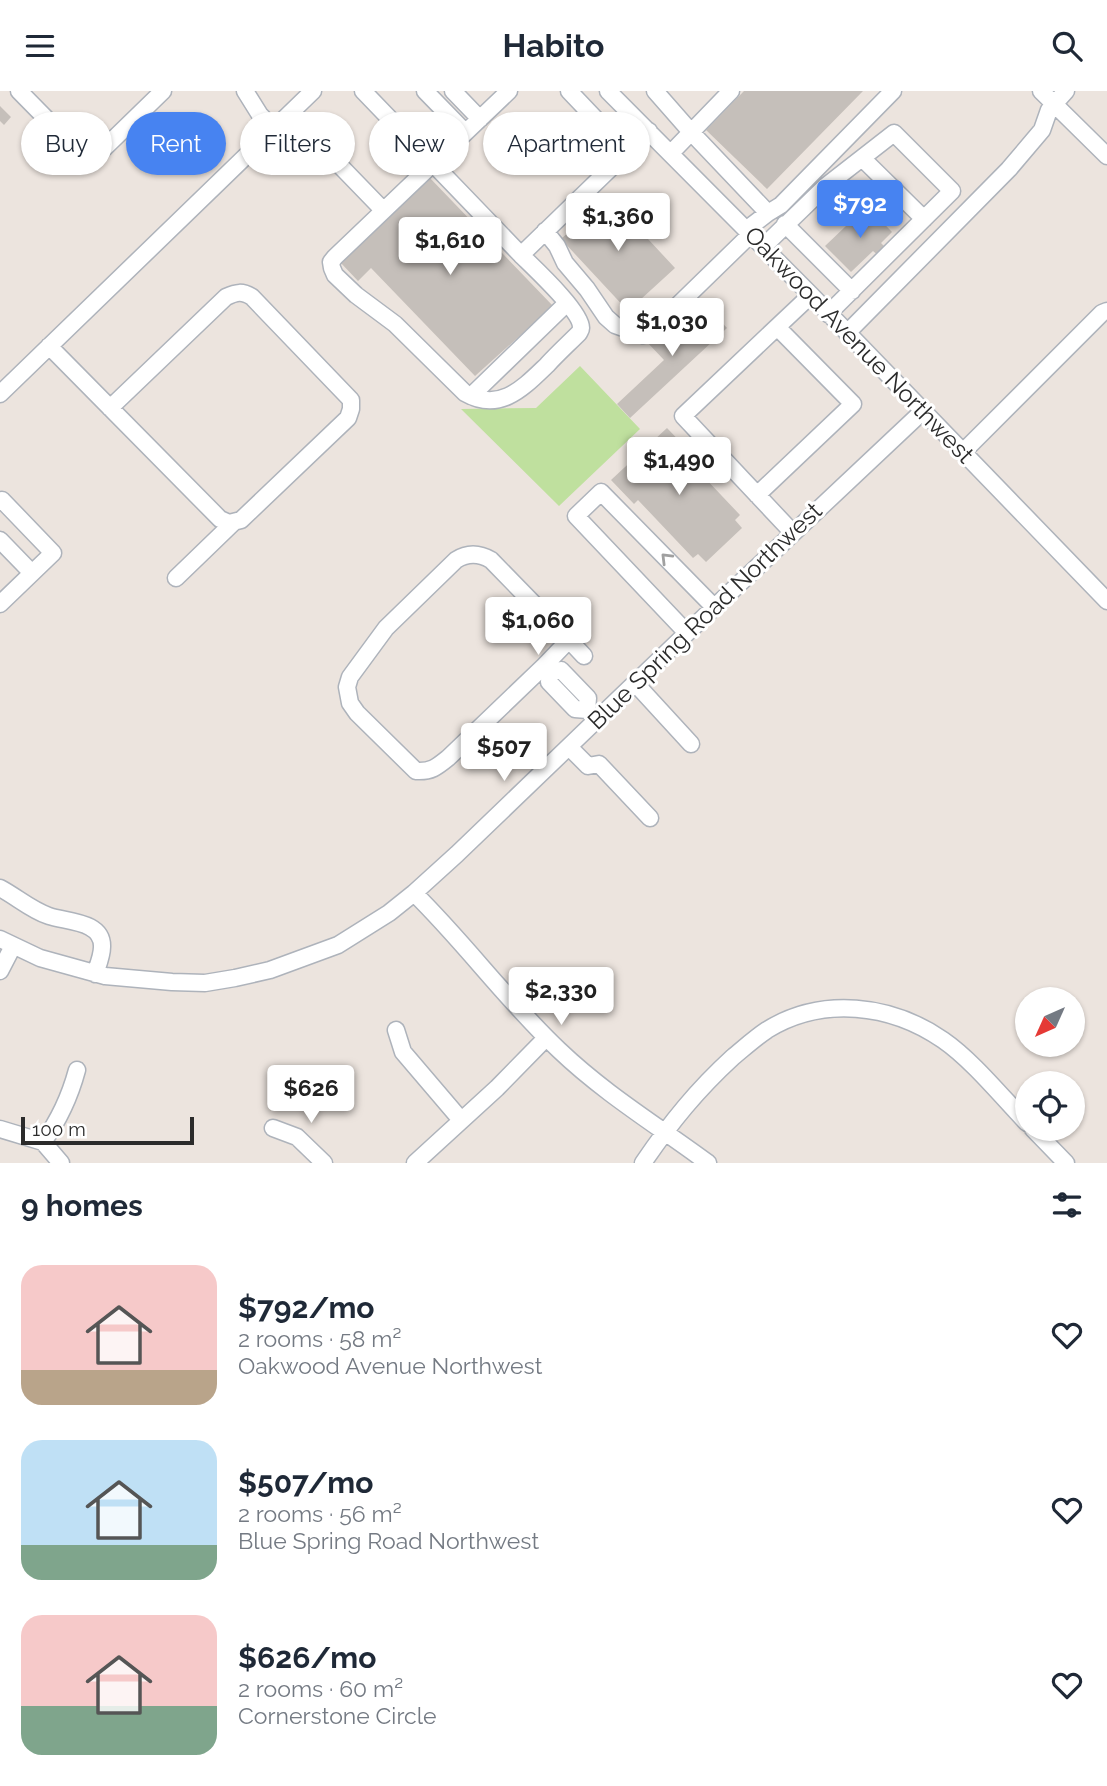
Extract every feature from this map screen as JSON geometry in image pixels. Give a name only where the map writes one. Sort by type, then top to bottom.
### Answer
[{"type":"street","points":[[19,91],[91,161],[163,91]]},
{"type":"street","points":[[245,91],[258,112]]},
{"type":"street","points":[[292,112],[313,91]]},
{"type":"street","points":[[425,91],[445,112]]},
{"type":"street","points":[[469,128],[509,91]]},
{"type":"street","points":[[569,91],[589,112]]},
{"type":"street","name":"Oakwood Avenue Northwest","points":[[608,91],[630,112]]},
{"type":"street","points":[[655,91],[768,213]]},
{"type":"street","points":[[671,153],[731,91]]},
{"type":"street","points":[[545,231],[557,246],[565,263],[606,317],[615,325],[643,335],[674,309],[768,213],[781,205],[893,91]]},
{"type":"street","points":[[1041,91],[1107,156]]},
{"type":"street","points":[[847,333],[1009,169],[1042,130],[1049,110],[1066,91]]},
{"type":"street","points":[[368,93],[385,112]]},
{"type":"street","points":[[463,94],[480,118]]},
{"type":"street","name":"Oakwood Avenue Northwest","points":[[650,132],[1105,595]]},
{"type":"street","points":[[763,247],[826,186],[894,133],[969,210]]},
{"type":"street","points":[[862,158],[924,219]]},
{"type":"street","points":[[0,394],[240,162]]},
{"type":"street","points":[[349,175],[383,210]]},
{"type":"street","points":[[419,175],[335,257],[331,262],[332,268],[335,275],[356,295],[395,324],[464,393],[488,400],[503,398],[526,385],[581,328],[578,318],[567,303],[444,175]]},
{"type":"street","points":[[521,255],[603,175]]},
{"type":"street","points":[[828,314],[952,191]]},
{"type":"street","points":[[785,224],[852,291]]},
{"type":"street","points":[[50,346],[110,408],[220,519],[229,523],[241,520],[348,418],[351,400],[252,297],[238,292],[226,297],[110,408]]},
{"type":"street","points":[[793,533],[683,416],[810,295]]},
{"type":"street","points":[[471,396],[567,303]]},
{"type":"street","points":[[963,452],[1107,311]]},
{"type":"street","points":[[757,495],[853,404],[777,327]]},
{"type":"street","name":"Blue Spring Road Northwest","points":[[6,942],[40,958],[95,974],[134,980],[205,983],[270,970],[338,945],[389,913],[414,893],[569,747],[592,715],[635,683],[923,411]]},
{"type":"street","points":[[687,633],[576,516],[601,492],[714,607]]},
{"type":"street","points":[[0,502],[2,500],[54,553],[0,604]]},
{"type":"street","points":[[176,578],[234,521]]},
{"type":"street","points":[[0,540],[32,573]]},
{"type":"street","points":[[569,641],[547,669],[448,758],[434,769],[425,772],[416,771],[350,703],[347,687],[350,677],[386,628],[463,555],[484,556],[491,561],[584,656]]},
{"type":"street","points":[[547,669],[561,670],[570,679],[588,698],[592,715]]},
{"type":"street","points":[[635,683],[691,744]]},
{"type":"street","points":[[569,747],[588,766],[599,764],[650,818]]},
{"type":"street","points":[[0,888],[32,909],[94,929],[102,943],[95,974]]},
{"type":"street","points":[[414,893],[546,1038],[604,1089],[708,1163]]},
{"type":"street","points":[[0,971],[6,942]]},
{"type":"street","points":[[643,1163],[684,1106],[722,1067],[766,1031],[816,1010],[842,1007],[876,1011],[920,1026],[960,1053],[1015,1110]]},
{"type":"street","points":[[396,1030],[403,1052],[461,1120]]},
{"type":"street","points":[[415,1163],[497,1088],[546,1038]]},
{"type":"street","points":[[43,1142],[70,1095],[77,1070]]},
{"type":"street","points":[[273,1128],[297,1137],[324,1163]]},
{"type":"street","points":[[0,1129],[43,1142],[61,1163]]},
{"type":"street","points":[[1045,1141],[1066,1163]]},
{"type":"green space","points":[[580,366],[640,429],[559,506],[461,409],[536,408]]},
{"type":"building","points":[[744,91],[863,91],[767,189],[706,130]]},
{"type":"building","points":[[0,106],[11,117],[4,125],[0,121]]},
{"type":"building","points":[[429,177],[553,306],[475,376],[371,268],[358,281],[340,262]]},
{"type":"building","points":[[608,196],[675,268],[628,311],[561,239]]},
{"type":"building","points":[[867,206],[892,232],[881,243],[888,250],[880,257],[873,251],[851,272],[825,246]]},
{"type":"building","points":[[710,310],[727,328],[630,418],[617,404],[664,360],[646,341],[668,321],[682,336]]},
{"type":"building","points":[[667,428],[691,453],[686,458],[740,515],[735,520],[742,528],[706,562],[698,554],[693,558],[638,500],[634,504],[611,480]]}]
